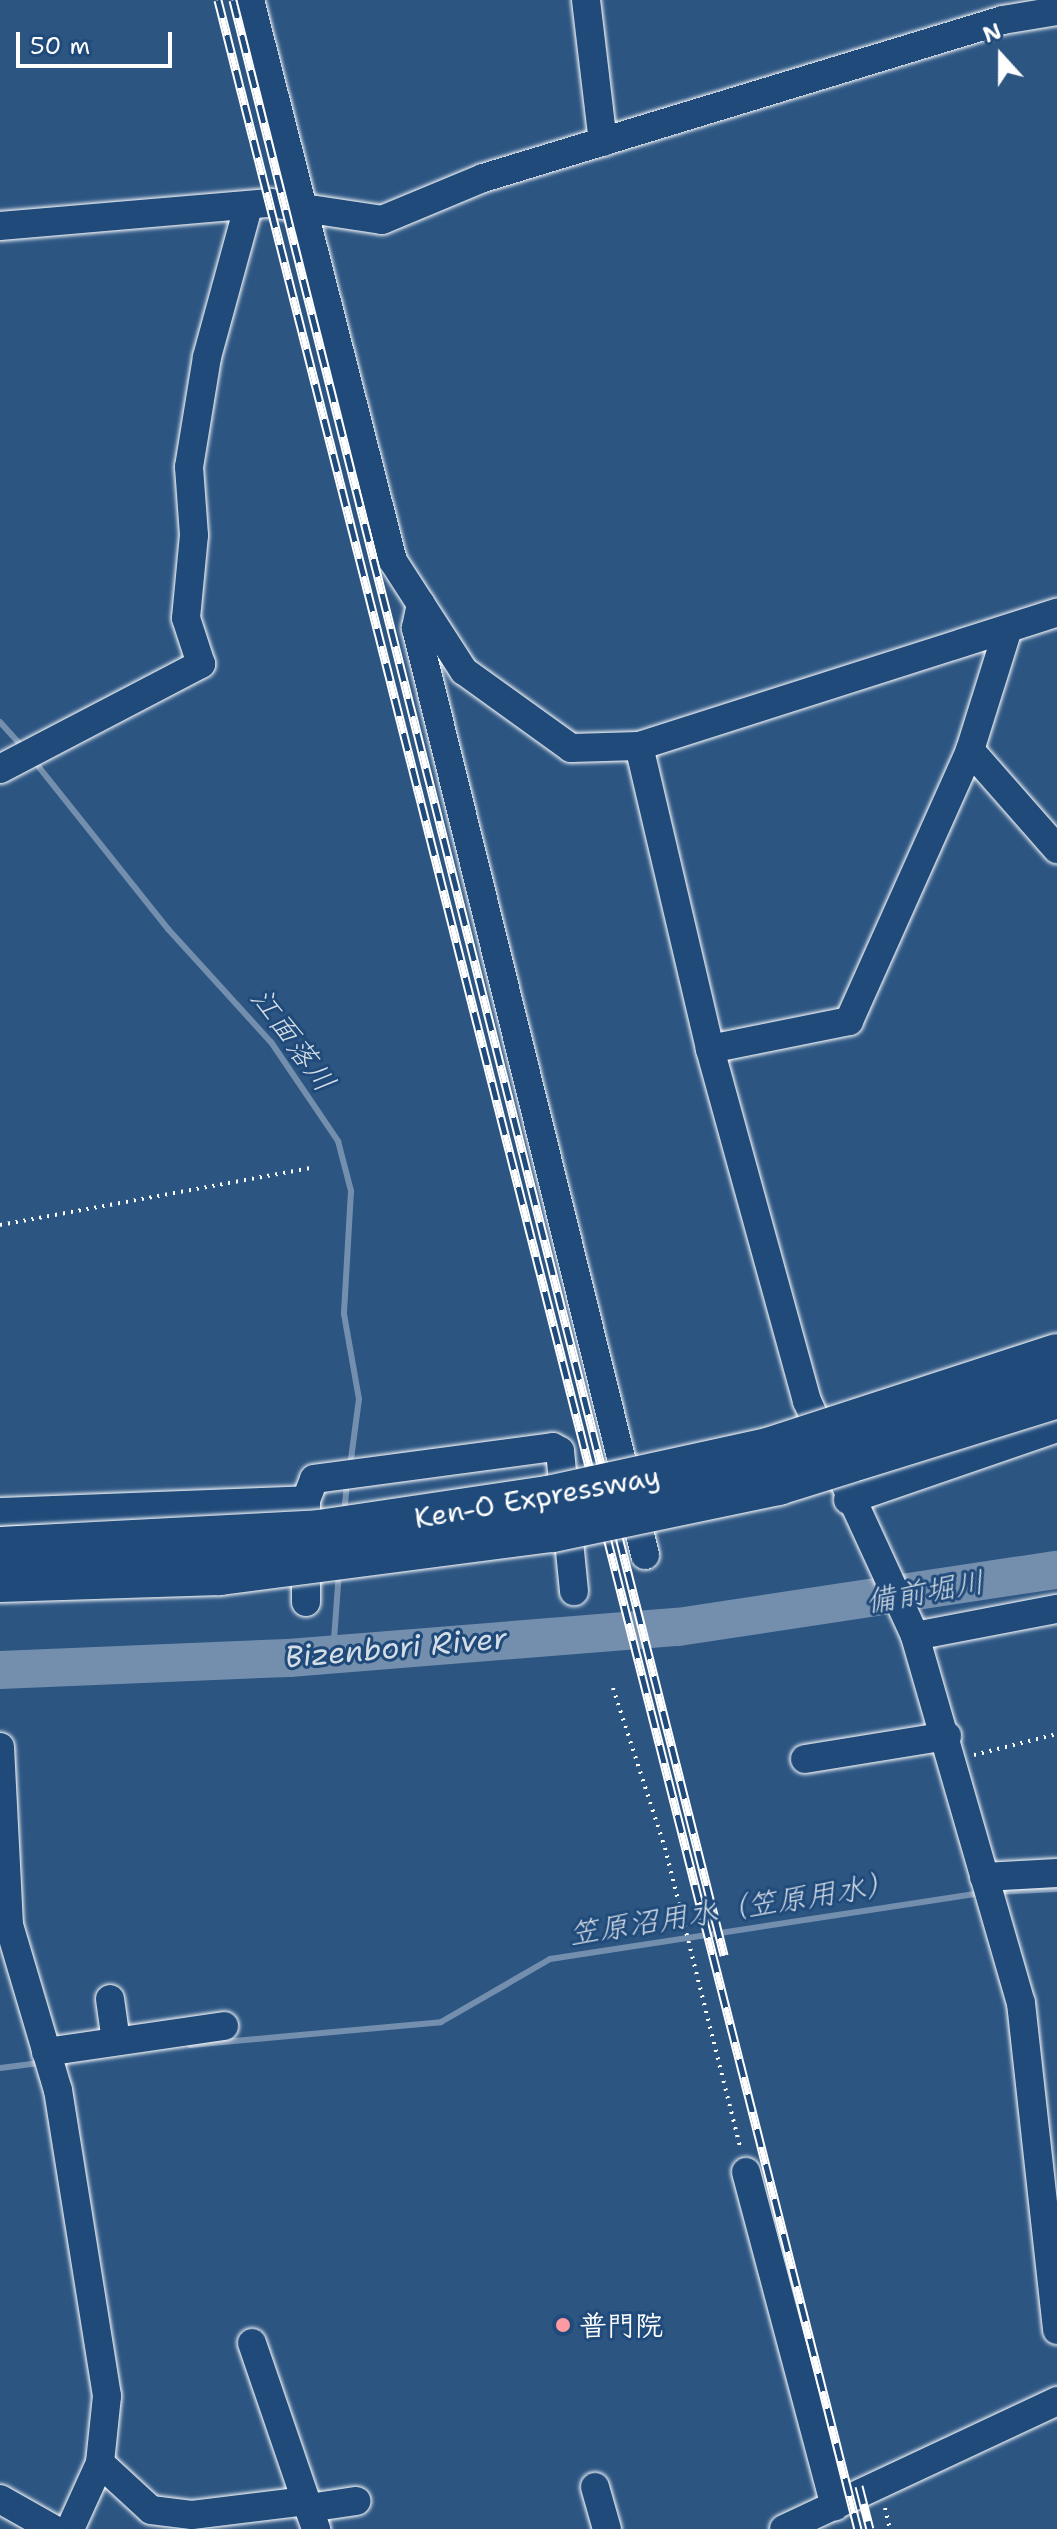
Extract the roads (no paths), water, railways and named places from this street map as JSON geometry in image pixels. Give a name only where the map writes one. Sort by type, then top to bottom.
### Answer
[{"type":"highway","name":"Ken-O Expressway","points":[[0,1548],[261,1537],[533,1499],[768,1449],[1057,1355]]},
{"type":"highway","name":"Ken-O Expressway","points":[[0,1581],[220,1574],[553,1531],[778,1484],[1057,1397]]},
{"type":"street","points":[[250,0],[393,561],[464,671],[571,748],[639,746],[1007,632],[1057,613]]},
{"type":"street","points":[[583,2],[603,142]]},
{"type":"street","points":[[0,226],[248,207],[302,209],[382,220],[483,178],[1003,20],[1057,11]]},
{"type":"street","points":[[19,758],[201,664],[186,618],[194,535],[189,467],[207,357],[248,207]]},
{"type":"street","points":[[421,604],[416,628],[645,1555]]},
{"type":"street","points":[[710,1049],[849,1021],[970,750],[1007,632]]},
{"type":"street","points":[[639,746],[710,1049],[807,1401],[848,1500],[880,1559],[914,1634],[950,1748],[1021,2003],[1057,2330]]},
{"type":"street","points":[[970,750],[1057,849]]},
{"type":"street","points":[[848,1500],[1057,1428]]},
{"type":"street","points":[[306,1602],[306,1500],[314,1479],[553,1447],[560,1451],[574,1591]]},
{"type":"street","points":[[0,1512],[306,1500]]},
{"type":"street","points":[[914,1634],[1057,1609]]},
{"type":"street","points":[[0,1747],[4,1925],[46,2052],[107,2396],[100,2463],[70,2529]]},
{"type":"street","points":[[805,1759],[950,1748]]},
{"type":"street","points":[[987,1888],[1057,1873]]},
{"type":"street","points":[[110,1999],[116,2041]]},
{"type":"street","points":[[46,2052],[224,2026]]},
{"type":"street","points":[[746,2172],[835,2506]]},
{"type":"street","points":[[252,2343],[310,2513]]},
{"type":"street","points":[[784,2529],[1057,2401]]},
{"type":"street","points":[[100,2463],[151,2510],[192,2515],[310,2513],[356,2501]]},
{"type":"street","points":[[595,2487],[607,2529]]},
{"type":"street","points":[[0,2499],[53,2529]]},
{"type":"waterway","name":"江面落川","points":[[0,722],[24,749]]},
{"type":"waterway","name":"江面落川","points":[[34,761],[168,929],[271,1042],[338,1141],[351,1191],[344,1314],[359,1399],[351,1459]]},
{"type":"waterway","name":"江面落川","points":[[344,1513],[347,1484]]},
{"type":"waterway","name":"Bizenbori River","points":[[0,1670],[289,1658],[678,1627],[1057,1570]]},
{"type":"waterway","name":"江面落川","points":[[333,1653],[339,1572]]},
{"type":"waterway","name":"笠原沼用水（笠原用水）","points":[[998,1892],[1057,1889]]},
{"type":"waterway","name":"笠原沼用水（笠原用水）","points":[[190,2045],[441,2022],[550,1959],[983,1893]]},
{"type":"waterway","name":"笠原沼用水（笠原用水）","points":[[0,2068],[40,2063]]},
{"type":"railway","points":[[218,0],[858,2529]]},
{"type":"railway","points":[[233,0],[724,1955]]},
{"type":"railway","points":[[859,2486],[870,2529]]},
{"type":"place","name":"普門院","points":[[563,2325]]},
{"type":"water label","name":"備前堀川","points":[[925,1592]]}]
